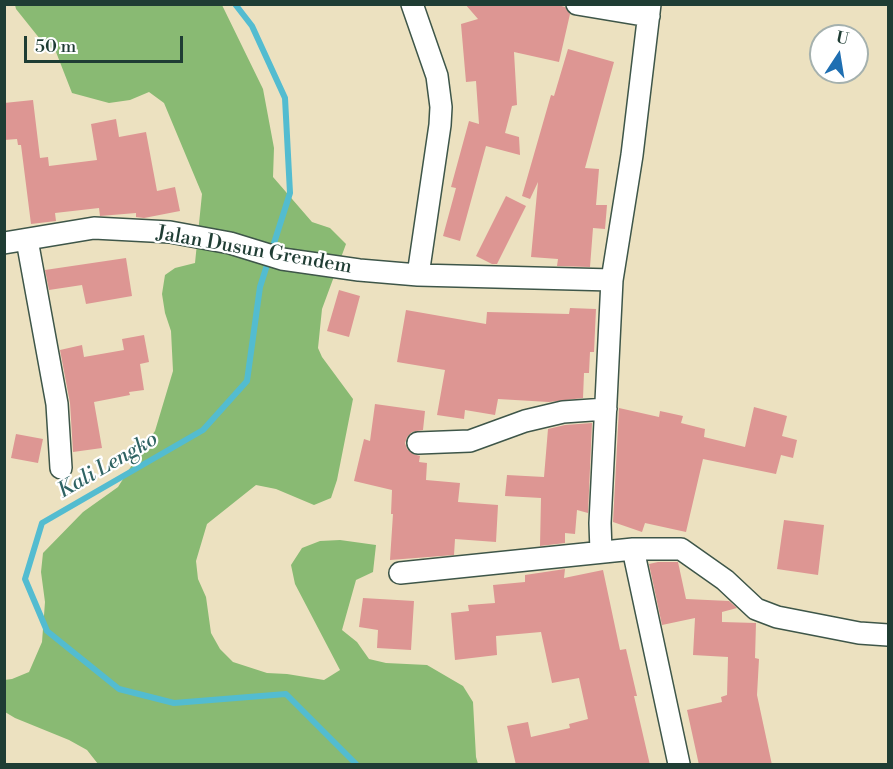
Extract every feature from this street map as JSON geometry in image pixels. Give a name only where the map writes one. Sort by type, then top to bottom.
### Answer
[{"type":"street","points":[[412,4],[436,76],[441,107],[418,275]]},
{"type":"street","points":[[577,4],[650,10],[632,155],[612,280],[600,524],[601,552]]},
{"type":"street","name":"Jalan Dusun Grendem","points":[[4,243],[94,228],[170,232],[254,249],[282,259],[359,270],[418,275],[612,280]]},
{"type":"street","points":[[27,240],[57,404],[61,468]]},
{"type":"street","points":[[418,443],[470,441],[525,421],[563,412],[606,410]]},
{"type":"street","points":[[633,549],[679,765]]},
{"type":"street","points":[[400,573],[633,549],[681,549],[725,580],[756,609],[777,617],[859,633],[888,635]]},
{"type":"green space","points":[[15,5],[222,5],[263,89],[274,148],[273,177],[312,222],[330,228],[346,244],[322,309],[318,348],[353,399],[337,480],[331,498],[314,505],[276,489],[256,485],[207,524],[196,561],[198,579],[206,597],[211,633],[220,649],[233,662],[267,673],[324,680],[340,670],[295,584],[291,565],[302,548],[320,541],[340,540],[376,545],[373,572],[356,580],[342,630],[357,642],[369,659],[386,663],[427,665],[463,686],[473,702],[478,764],[98,764],[87,750],[5,712],[4,680],[29,672],[42,642],[45,602],[41,572],[43,553],[83,512],[118,487],[155,431],[173,371],[171,331],[162,294],[165,275],[175,268],[195,263],[202,194],[164,103],[149,92],[130,100],[109,103],[72,93],[56,52],[40,39]]},
{"type":"building","points":[[465,4],[554,4],[565,7],[570,14],[559,62],[514,52],[517,105],[512,106],[505,133],[519,137],[520,155],[486,146],[460,241],[443,236],[456,188],[451,187],[469,121],[479,124],[476,81],[466,82],[461,24],[478,19]]},
{"type":"building","points":[[568,49],[614,62],[585,168],[599,169],[596,205],[607,205],[605,229],[593,228],[590,267],[557,266],[558,259],[531,257],[538,182],[530,199],[522,196],[551,95],[554,96]]},
{"type":"building","points":[[33,100],[40,158],[48,157],[49,166],[97,160],[91,124],[116,119],[119,137],[146,132],[157,191],[175,187],[180,211],[144,218],[136,217],[136,213],[100,216],[99,208],[55,213],[56,221],[31,224],[21,145],[18,145],[17,139],[4,140],[4,103]]},
{"type":"building","points":[[506,196],[526,206],[497,264],[492,264],[476,256]]},
{"type":"building","points":[[126,258],[132,296],[86,304],[82,285],[49,290],[45,270]]},
{"type":"building","points":[[339,290],[360,296],[349,337],[327,331]]},
{"type":"building","points":[[570,308],[596,309],[594,352],[590,352],[589,373],[584,373],[583,398],[549,402],[498,399],[495,415],[465,410],[464,419],[437,415],[445,370],[397,362],[406,310],[486,324],[487,312],[569,314]]},
{"type":"building","points":[[144,335],[149,362],[140,364],[144,390],[94,402],[102,448],[73,452],[70,403],[60,350],[82,345],[84,357],[124,350],[122,339]]},
{"type":"building","points":[[375,404],[425,411],[423,430],[412,432],[407,437],[405,443],[407,449],[420,456],[419,462],[427,463],[426,480],[460,483],[458,502],[498,505],[496,542],[455,539],[454,555],[390,560],[392,490],[354,481],[364,439],[370,441]]},
{"type":"building","points":[[754,407],[787,416],[782,436],[797,440],[793,458],[781,455],[776,474],[703,459],[686,532],[645,523],[642,532],[613,522],[619,408],[659,417],[660,411],[683,416],[681,423],[705,429],[704,437],[745,447]]},
{"type":"building","points":[[592,423],[588,513],[577,510],[575,534],[565,533],[565,543],[540,546],[541,498],[505,496],[507,475],[544,477],[548,429]]},
{"type":"building","points":[[16,434],[43,439],[38,463],[11,458]]},
{"type":"building","points":[[784,520],[824,525],[818,575],[777,569]]},
{"type":"building","points":[[678,562],[686,599],[729,601],[737,608],[722,612],[722,622],[756,623],[755,658],[759,659],[757,695],[772,765],[699,765],[687,710],[722,702],[721,697],[727,695],[728,657],[693,655],[695,618],[662,625],[649,564]]},
{"type":"building","points":[[565,569],[564,578],[603,570],[620,650],[626,649],[650,765],[516,765],[507,726],[528,722],[531,737],[570,728],[569,724],[588,719],[579,678],[552,683],[541,632],[496,636],[497,655],[455,660],[451,613],[469,611],[468,605],[495,603],[493,585],[525,582],[525,575]]},
{"type":"building","points":[[363,598],[414,601],[411,650],[377,648],[378,630],[359,627]]},
{"type":"waterway","name":"Kali Lengko","points":[[235,4],[252,26],[285,98],[290,193],[260,287],[247,381],[203,430],[42,523],[25,579],[47,631],[119,689],[174,703],[286,694],[356,764]]}]
